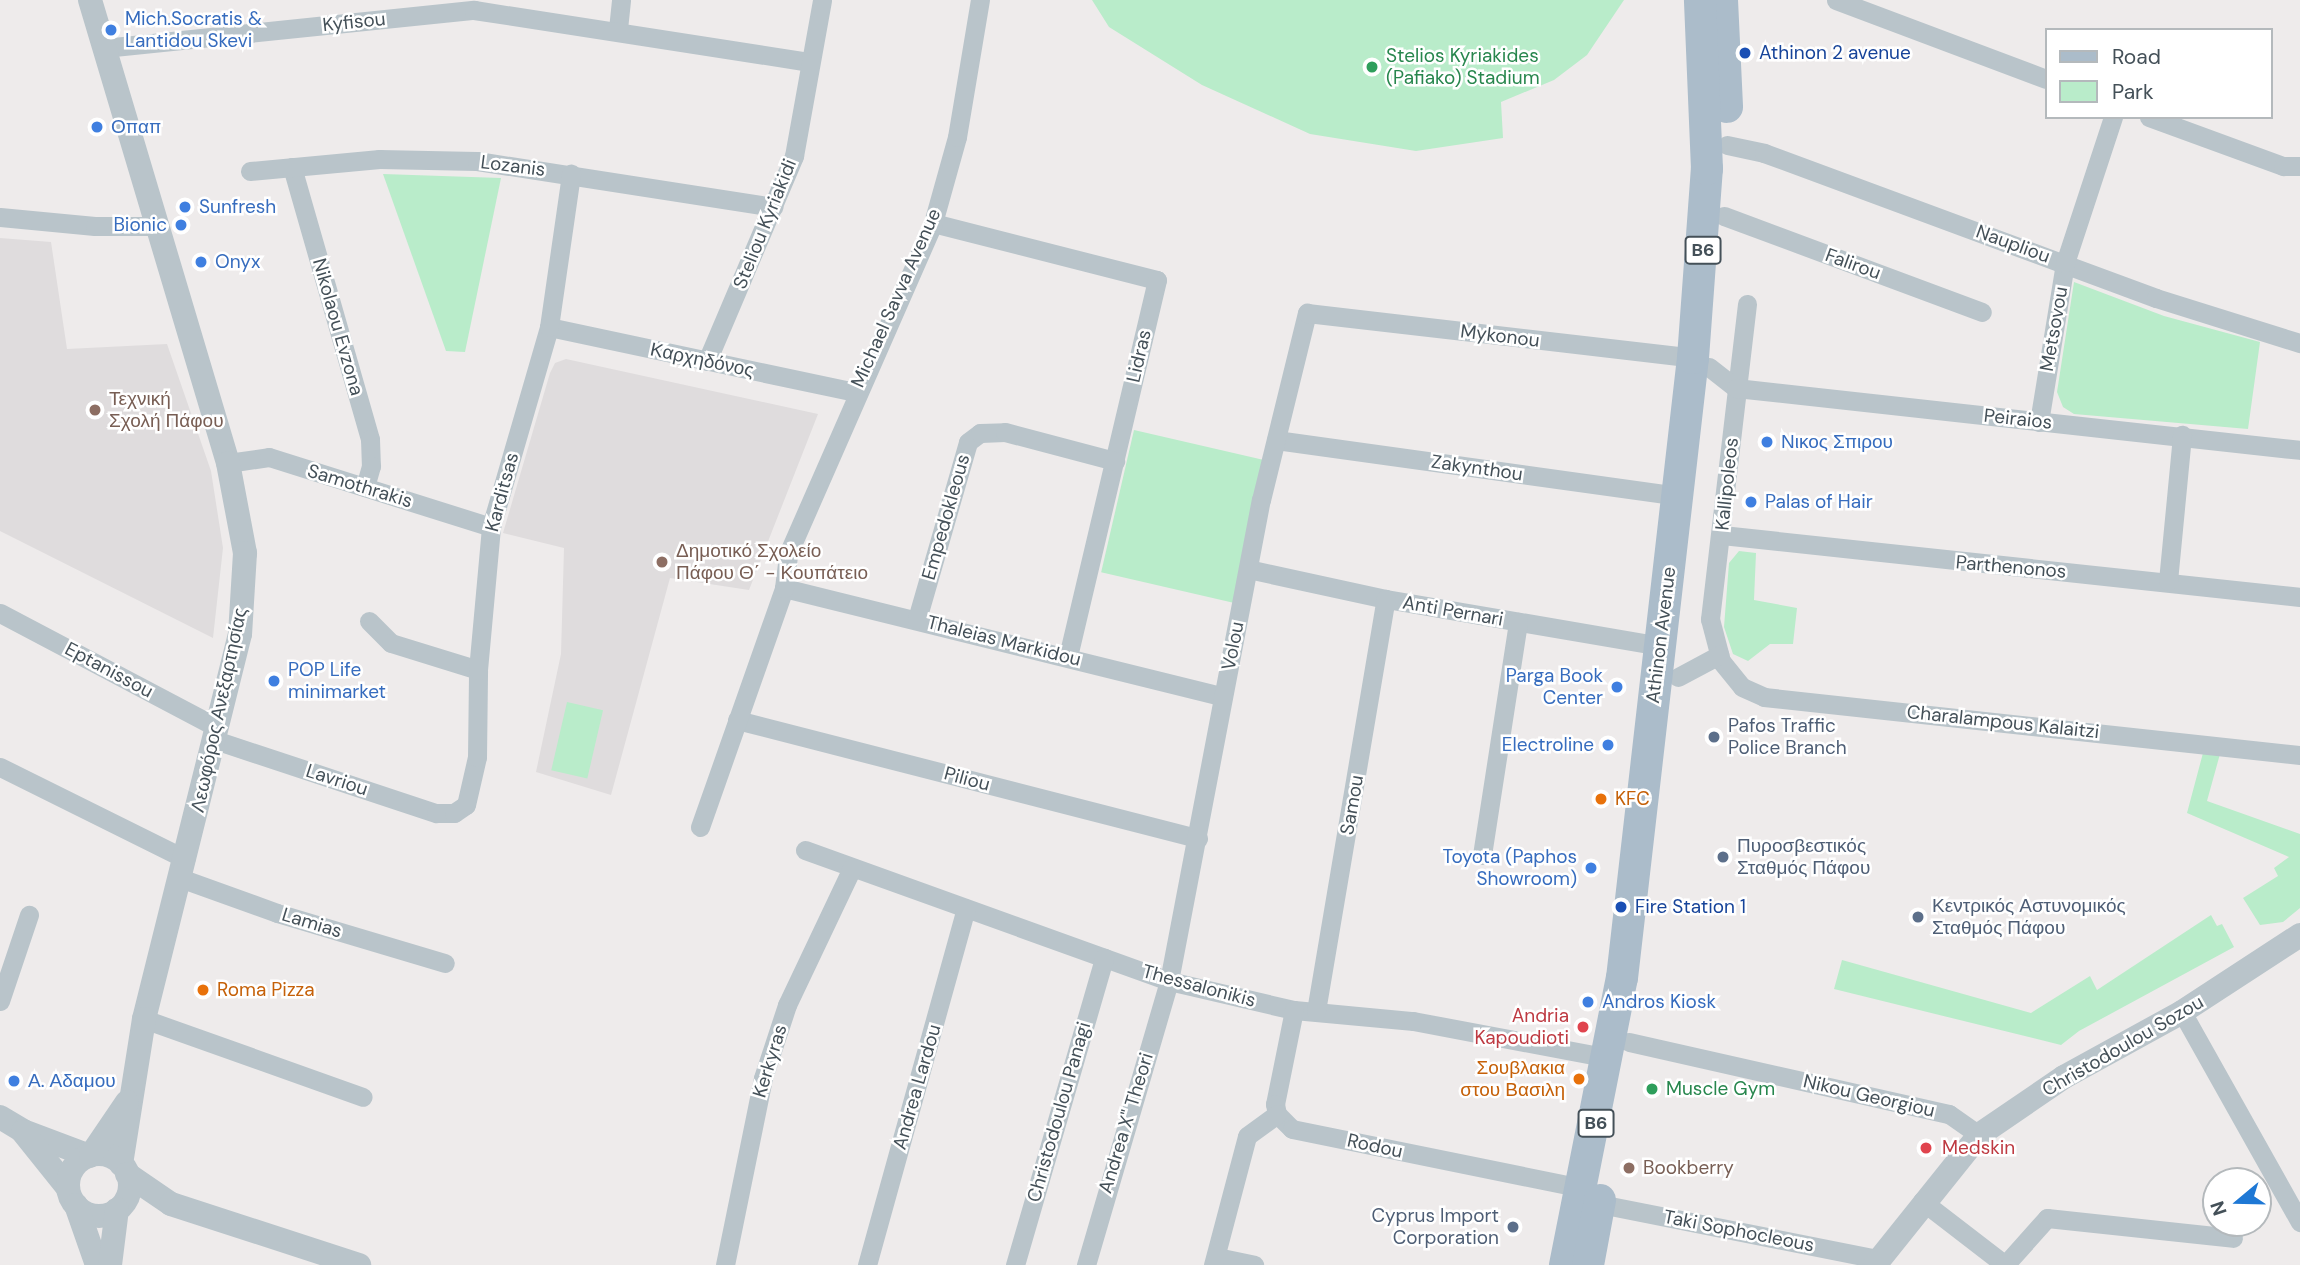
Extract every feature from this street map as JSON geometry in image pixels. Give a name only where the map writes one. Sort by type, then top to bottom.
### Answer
[{"type":"main road","name":"Athinon Avenue","points":[[1588,1265],[1591,1196],[1619,1050],[1678,677],[1701,363],[1707,169],[1700,0]]},
{"type":"main road","name":"Athinon Avenue","points":[[1619,1050],[1678,496],[1724,216],[1727,145],[1722,0]]},
{"type":"main road","name":"Athinon Avenue","points":[[1565,1265],[1591,1196]]},
{"type":"street","name":"Λεωφόρος Ανεξαρτησίας","points":[[90,0],[228,463],[245,553],[240,634],[144,1019],[129,1098],[124,1169]]},
{"type":"street","points":[[618,29],[621,0]]},
{"type":"street","name":"Steliou Kyriakidi","points":[[707,361],[793,156],[822,0]]},
{"type":"street","name":"Michael Savva Avenue","points":[[700,827],[784,588],[788,554],[855,392],[933,223],[957,137],[980,0]]},
{"type":"street","points":[[1836,0],[2044,78]]},
{"type":"street","name":"Kyfisou","points":[[104,48],[474,10],[618,29],[810,62]]},
{"type":"street","name":"Metsovou","points":[[2039,422],[2066,263],[2112,119]]},
{"type":"street","points":[[2155,119],[2284,166],[2300,166]]},
{"type":"street","name":"Naupliou","points":[[1727,145],[1764,153],[2156,298],[2300,343]]},
{"type":"street","name":"Lozanis","points":[[250,171],[428,159],[570,174],[773,207]]},
{"type":"street","name":"Nikolaou Evzona","points":[[292,167],[370,439],[371,466],[365,487]]},
{"type":"street","name":"Karditsas","points":[[460,811],[470,797],[476,762],[478,670],[491,527],[549,327],[570,174]]},
{"type":"street","name":"Falirou","points":[[1724,216],[1982,312]]},
{"type":"street","points":[[0,217],[95,226],[157,226]]},
{"type":"street","name":"Lidras","points":[[933,223],[1157,280],[1068,656]]},
{"type":"street","name":"Kallipoleos","points":[[1720,658],[1710,619],[1722,535],[1747,304]]},
{"type":"street","name":"Mykonou","points":[[1307,313],[1701,363]]},
{"type":"street","name":"Volou","points":[[1169,981],[1248,569],[1307,313]]},
{"type":"street","name":"Καρχηδόνος","points":[[549,327],[855,392]]},
{"type":"street","points":[[1701,363],[1737,388]]},
{"type":"street","name":"Peiraios","points":[[1737,388],[2300,450]]},
{"type":"street","name":"Empedokleous","points":[[917,619],[968,442],[980,433],[1005,432],[1115,461]]},
{"type":"street","points":[[2168,581],[2182,435]]},
{"type":"street","name":"Zakynthou","points":[[1276,440],[1678,496]]},
{"type":"street","name":"Samothrakis","points":[[228,463],[269,457],[491,527]]},
{"type":"street","name":"Parthenonos","points":[[1722,535],[1942,561],[2168,581],[2300,597]]},
{"type":"street","name":"Anti Pernari","points":[[1248,569],[1386,599],[1660,646]]},
{"type":"street","name":"Thaleias Markidou","points":[[784,588],[1068,656],[1223,697]]},
{"type":"street","name":"Samou","points":[[1316,1010],[1386,599]]},
{"type":"street","name":"Eptanissou","points":[[0,613],[217,734]]},
{"type":"street","points":[[369,621],[391,643],[478,670]]},
{"type":"street","points":[[1482,855],[1518,622]]},
{"type":"street","points":[[1678,677],[1720,658]]},
{"type":"street","name":"Charalampous Kalaitzi","points":[[1720,658],[1742,687],[1764,697],[2300,755]]},
{"type":"street","name":"Piliou","points":[[737,720],[1198,838]]},
{"type":"street","name":"Lavriou","points":[[217,734],[436,813],[460,811]]},
{"type":"street","name":"Lamias","points":[[0,767],[183,868],[277,913],[445,963]]},
{"type":"street","name":"Thessalonikis","points":[[805,850],[1169,981],[1294,1010],[1413,1021],[1619,1050]]},
{"type":"street","name":"Kerkyras","points":[[724,1265],[763,1078],[787,1005],[852,869]]},
{"type":"street","name":"Andrea Lardou","points":[[867,1265],[966,908]]},
{"type":"street","points":[[0,1001],[29,915]]},
{"type":"street","name":"Christodoulou Sozou","points":[[1877,1262],[1923,1201],[1979,1135],[2064,1077],[2182,1012],[2300,935]]},
{"type":"street","name":"Christodoulou Panagi","points":[[1015,1265],[1104,958]]},
{"type":"street","name":"Andrea X\" Theori","points":[[1086,1265],[1169,981]]},
{"type":"street","points":[[1254,1265],[1215,1261],[1241,1150],[1253,1128],[1277,1114],[1276,1093],[1294,1010]]},
{"type":"street","points":[[2182,1012],[2300,1222]]},
{"type":"street","points":[[144,1019],[363,1097]]},
{"type":"street","name":"Nikou Georgiou","points":[[1619,1050],[1950,1114],[1979,1135]]},
{"type":"street","name":"Λεωφόρος Ανεξαρτησίας","points":[[90,1156],[129,1098]]},
{"type":"street","name":"Rodou","points":[[1277,1114],[1292,1129],[1591,1196]]},
{"type":"street","points":[[0,1117],[23,1131],[90,1156],[105,1155],[171,1204],[359,1265]]},
{"type":"street","points":[[23,1131],[72,1197],[97,1265]]},
{"type":"street","points":[[72,1197],[75,1166],[90,1156]]},
{"type":"street","points":[[110,1265],[120,1208],[129,1191],[124,1169]]},
{"type":"street","name":"Taki Sophocleous","points":[[1591,1196],[1877,1262]]},
{"type":"street","points":[[72,1197],[100,1216],[120,1208],[171,1204]]},
{"type":"street","points":[[1923,1201],[2005,1265],[2047,1218],[2233,1238]]},
{"type":"shaded area","name":"Τεχνική Σχολή Πάφου","points":[[0,238],[51,242],[67,349],[167,344],[211,471],[223,548],[213,638],[0,531]]},
{"type":"shaded area","name":"Δημοτικό Σχολείο Πάφου Θ΄ - Κουπάτειο","points":[[566,359],[818,414],[749,590],[670,578],[611,795],[536,772],[561,654],[564,548],[503,533],[550,373],[555,363]]},
{"type":"green space","name":"Stelios Kyriakides (Pafiako) Stadium","points":[[1092,0],[1624,0],[1587,55],[1554,80],[1501,102],[1503,138],[1416,151],[1310,134],[1202,85],[1109,27]]},
{"type":"green space","points":[[383,174],[501,178],[465,352],[446,351]]},
{"type":"green space","points":[[2074,282],[2164,316],[2260,342],[2248,429],[2074,414],[2063,407],[2057,392]]},
{"type":"green space","points":[[1134,430],[1270,461],[1238,604],[1101,572]]},
{"type":"green space","points":[[1739,551],[1756,553],[1754,600],[1797,608],[1793,644],[1770,644],[1748,661],[1733,654],[1724,627],[1729,563]]},
{"type":"green space","points":[[567,702],[603,710],[587,779],[551,770]]},
{"type":"green space","points":[[2203,753],[2220,754],[2207,801],[2300,834],[2300,908],[2283,922],[2260,925],[2243,898],[2278,876],[2274,868],[2289,857],[2187,813]]},
{"type":"green space","points":[[2211,915],[2217,926],[2222,924],[2234,947],[2079,1031],[2061,1045],[1834,989],[1842,960],[2031,1013],[2090,976],[2097,990]]},
{"type":"place","name":"Mich.Socratis & Lantidou Skevi","points":[[111,30]]},
{"type":"place","name":"Athinon 2 avenue","points":[[1745,53]]},
{"type":"place","name":"Stelios Kyriakides (Pafiako) Stadium","points":[[1372,67]]},
{"type":"place","name":"Οπαπ","points":[[97,127]]},
{"type":"place","name":"Sunfresh","points":[[185,207]]},
{"type":"place","name":"Bionic","points":[[181,225]]},
{"type":"place","name":"Onyx","points":[[201,262]]},
{"type":"place","name":"Τεχνική Σχολή Πάφου","points":[[95,410]]},
{"type":"place","name":"Νικος Σπιρου","points":[[1767,442]]},
{"type":"place","name":"Palas of Hair","points":[[1751,502]]},
{"type":"place","name":"Δημοτικό Σχολείο Πάφου Θ΄ - Κουπάτειο","points":[[662,562]]},
{"type":"place","name":"POP Life minimarket","points":[[274,681]]},
{"type":"place","name":"Parga Book Center","points":[[1617,687]]},
{"type":"place","name":"Pafos Traffic Police Branch","points":[[1714,737]]},
{"type":"place","name":"Electroline","points":[[1608,745]]},
{"type":"place","name":"KFC","points":[[1601,799]]},
{"type":"place","name":"Πυροσβεστικός Σταθμός Πάφου","points":[[1723,857]]},
{"type":"place","name":"Toyota (Paphos Showroom)","points":[[1591,868]]},
{"type":"place","name":"Fire Station 1","points":[[1621,907]]},
{"type":"place","name":"Κεντρικός Αστυνομικός Σταθμός Πάφου","points":[[1918,917]]},
{"type":"place","name":"Roma Pizza","points":[[203,990]]},
{"type":"place","name":"Andros Kiosk","points":[[1588,1002]]},
{"type":"place","name":"Andria Kapoudioti","points":[[1583,1027]]},
{"type":"place","name":"Σουβλακια στου Βασιλη","points":[[1579,1079]]},
{"type":"place","name":"Α. Αδαμου","points":[[14,1081]]},
{"type":"place","name":"Muscle Gym","points":[[1652,1089]]},
{"type":"place","name":"Medskin","points":[[1926,1148]]},
{"type":"place","name":"Bookberry","points":[[1629,1168]]},
{"type":"place","name":"Cyprus Import Corporation","points":[[1513,1227]]}]
